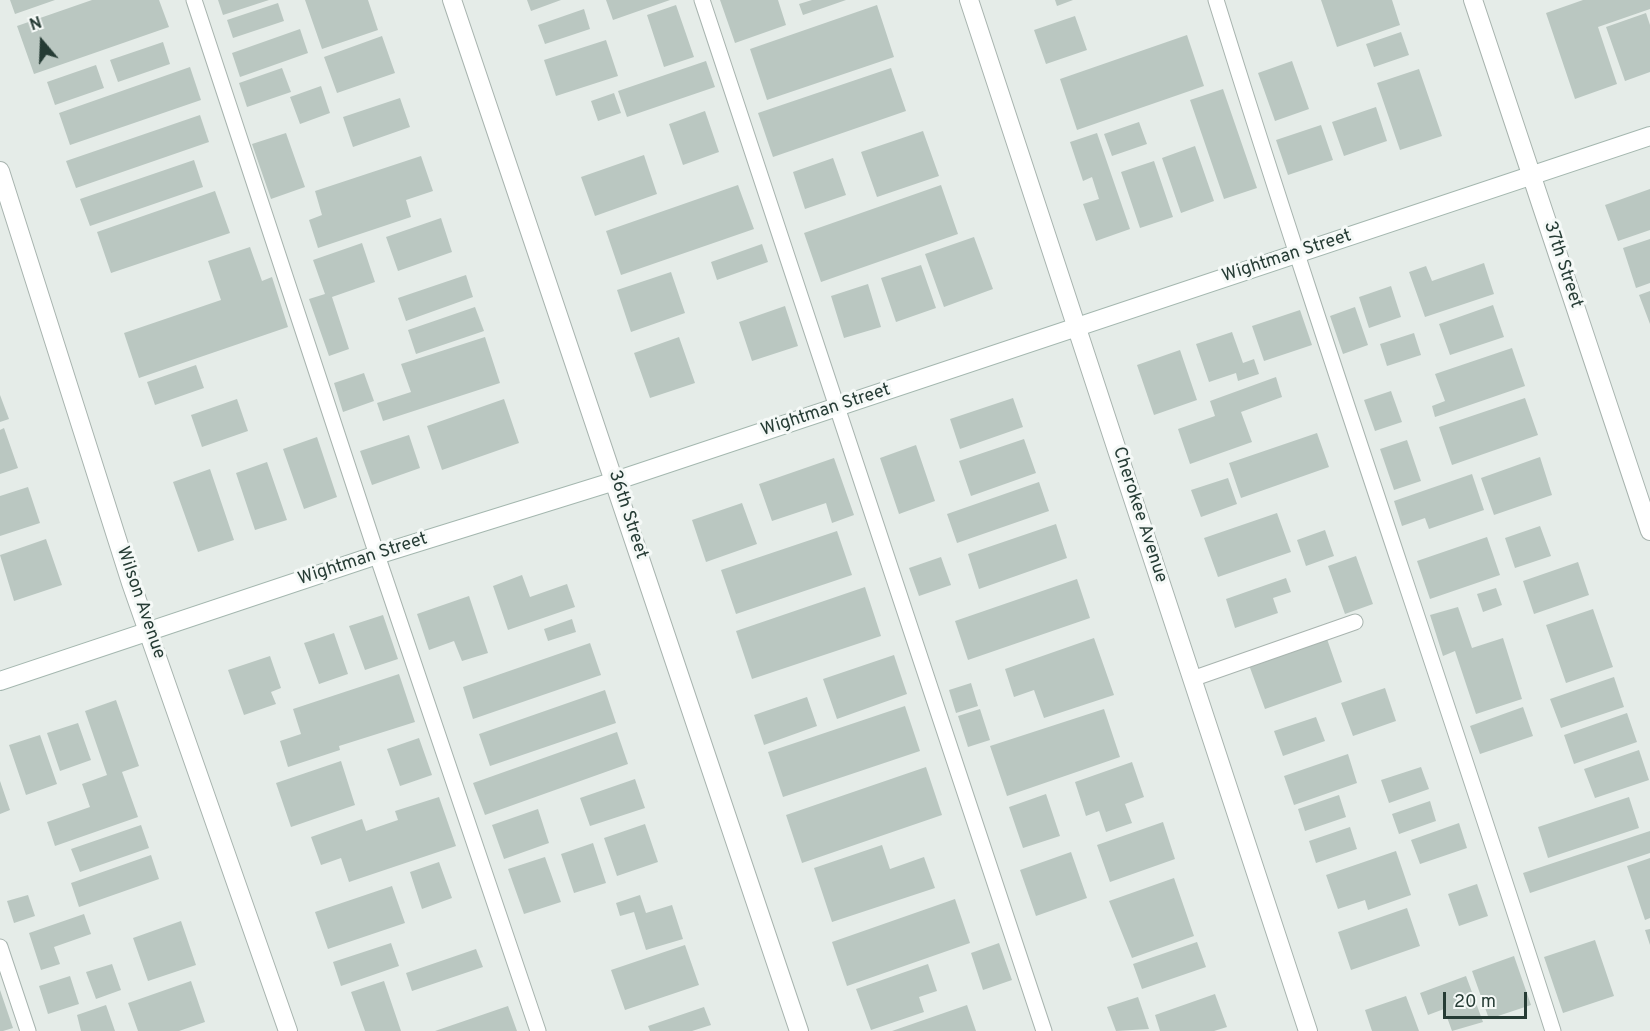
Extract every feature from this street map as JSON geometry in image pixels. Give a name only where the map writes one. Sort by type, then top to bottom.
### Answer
[{"type":"street","name":"36th Street","points":[[452,0],[799,1031]]},
{"type":"street","name":"Cherokee Avenue","points":[[969,0],[1308,1031]]},
{"type":"street","name":"37th Street","points":[[1473,0],[1650,531]]},
{"type":"street","name":"Wightman Street","points":[[0,681],[377,555],[615,481],[1650,136]]},
{"type":"street","name":"Wilson Avenue","points":[[0,171],[131,584],[288,1031]]},
{"type":"lane","points":[[194,0],[377,555],[538,1031]]},
{"type":"lane","points":[[702,0],[1044,1031]]},
{"type":"lane","points":[[1216,0],[1295,254],[1490,835],[1553,1031]]},
{"type":"lane","points":[[1192,679],[1355,622]]},
{"type":"lane","points":[[0,947],[28,1031]]},
{"type":"building","points":[[10,0],[55,0],[15,14]]},
{"type":"building","points":[[92,0],[159,0],[169,27],[34,74],[17,26]]},
{"type":"building","points":[[218,0],[269,0],[223,15]]},
{"type":"building","points":[[305,0],[368,0],[378,30],[322,49]]},
{"type":"building","points":[[527,0],[561,0],[531,11]]},
{"type":"building","points":[[606,0],[670,0],[613,20]]},
{"type":"building","points":[[720,0],[778,0],[786,25],[735,43]]},
{"type":"building","points":[[812,0],[846,0],[803,15],[799,4]]},
{"type":"building","points":[[1055,0],[1073,0],[1057,6]]},
{"type":"building","points":[[1321,0],[1392,0],[1400,25],[1337,47]]},
{"type":"building","points":[[1583,0],[1650,0],[1650,9],[1598,27],[1617,84],[1575,99],[1546,13]]},
{"type":"building","points":[[278,3],[284,21],[233,38],[227,20]]},
{"type":"building","points":[[676,5],[694,57],[664,67],[647,15]]},
{"type":"building","points":[[877,5],[894,57],[767,100],[750,49]]},
{"type":"building","points":[[584,9],[590,29],[545,44],[538,25]]},
{"type":"building","points":[[1646,13],[1650,25],[1650,72],[1625,81],[1606,27]]},
{"type":"building","points":[[1075,16],[1087,50],[1046,64],[1034,30]]},
{"type":"building","points":[[300,29],[308,53],[240,77],[232,53]]},
{"type":"building","points":[[1401,32],[1409,55],[1374,67],[1366,44]]},
{"type":"building","points":[[1187,35],[1204,86],[1077,130],[1060,79]]},
{"type":"building","points":[[382,36],[395,73],[337,93],[324,57]]},
{"type":"building","points":[[606,40],[618,76],[556,96],[544,60]]},
{"type":"building","points":[[163,42],[170,64],[118,82],[110,60]]},
{"type":"building","points":[[706,61],[715,87],[627,117],[618,91]]},
{"type":"building","points":[[1292,61],[1309,109],[1275,121],[1258,73]]},
{"type":"building","points":[[96,65],[104,88],[55,105],[47,82]]},
{"type":"building","points":[[190,67],[201,100],[70,145],[59,113]]},
{"type":"building","points":[[282,68],[291,92],[247,107],[239,83]]},
{"type":"building","points":[[891,68],[906,111],[773,157],[758,113]]},
{"type":"building","points":[[1419,69],[1442,136],[1400,150],[1377,83]]},
{"type":"building","points":[[321,86],[330,113],[300,124],[290,97]]},
{"type":"building","points":[[1223,89],[1257,188],[1224,199],[1190,100]]},
{"type":"building","points":[[614,93],[621,113],[598,121],[591,101]]},
{"type":"building","points":[[400,98],[410,127],[353,147],[343,117]]},
{"type":"building","points":[[1376,107],[1387,141],[1344,156],[1332,122]]},
{"type":"building","points":[[705,111],[719,152],[683,165],[669,124]]},
{"type":"building","points":[[200,115],[209,142],[76,188],[66,161]]},
{"type":"building","points":[[1139,122],[1147,144],[1112,156],[1104,134]]},
{"type":"building","points":[[1321,125],[1333,160],[1288,175],[1276,140]]},
{"type":"building","points":[[923,131],[939,176],[877,197],[861,152]]},
{"type":"building","points":[[286,133],[305,187],[271,199],[252,144]]},
{"type":"building","points":[[1097,133],[1130,229],[1096,241],[1083,204],[1099,199],[1092,177],[1083,181],[1070,142]]},
{"type":"building","points":[[1195,146],[1214,201],[1181,213],[1162,158]]},
{"type":"building","points":[[644,155],[657,194],[595,216],[581,177]]},
{"type":"building","points":[[421,156],[433,191],[406,200],[411,217],[318,248],[309,220],[322,215],[315,191]]},
{"type":"building","points":[[833,158],[846,195],[805,209],[793,172]]},
{"type":"building","points":[[194,160],[203,187],[90,226],[80,199]]},
{"type":"building","points":[[1154,161],[1173,217],[1140,228],[1121,172]]},
{"type":"building","points":[[738,185],[754,229],[621,275],[606,231]]},
{"type":"building","points":[[941,185],[958,234],[821,282],[804,233]]},
{"type":"building","points":[[1650,189],[1650,230],[1618,241],[1605,205]]},
{"type":"building","points":[[215,191],[230,233],[111,273],[97,232]]},
{"type":"building","points":[[441,218],[452,252],[398,271],[386,237]]},
{"type":"building","points":[[974,237],[993,289],[944,307],[925,254]]},
{"type":"building","points":[[1650,239],[1650,283],[1636,288],[1623,248]]},
{"type":"building","points":[[362,243],[375,282],[332,297],[349,349],[329,356],[309,299],[325,294],[313,260]]},
{"type":"building","points":[[762,244],[768,262],[717,280],[711,262]]},
{"type":"building","points":[[250,247],[262,281],[272,277],[288,327],[139,378],[124,333],[221,300],[208,261]]},
{"type":"building","points":[[1484,263],[1494,294],[1425,317],[1409,272],[1426,266],[1432,281]]},
{"type":"building","points":[[921,265],[936,308],[896,322],[881,278]]},
{"type":"building","points":[[671,272],[685,313],[631,332],[617,290]]},
{"type":"building","points":[[466,275],[473,297],[406,321],[398,298]]},
{"type":"building","points":[[868,284],[881,327],[844,338],[831,296]]},
{"type":"building","points":[[1391,286],[1401,317],[1369,328],[1359,297]]},
{"type":"building","points":[[1650,291],[1650,324],[1639,295]]},
{"type":"building","points":[[1493,305],[1504,337],[1450,355],[1439,324]]},
{"type":"building","points":[[785,306],[798,346],[752,361],[739,322]]},
{"type":"building","points":[[475,307],[484,331],[416,354],[408,330]]},
{"type":"building","points":[[1355,307],[1368,345],[1343,354],[1330,316]]},
{"type":"building","points":[[1300,310],[1312,345],[1264,361],[1252,326]]},
{"type":"building","points":[[1232,332],[1243,363],[1254,359],[1259,374],[1238,381],[1236,373],[1209,382],[1196,344]]},
{"type":"building","points":[[1414,333],[1421,355],[1387,366],[1380,344]]},
{"type":"building","points":[[485,337],[500,383],[383,421],[377,403],[411,392],[401,364]]},
{"type":"building","points":[[679,337],[695,383],[650,398],[634,353]]},
{"type":"building","points":[[1512,348],[1525,386],[1435,417],[1432,406],[1445,401],[1435,374]]},
{"type":"building","points":[[1180,350],[1197,400],[1154,415],[1137,365]]},
{"type":"building","points":[[196,365],[204,388],[155,405],[147,382]]},
{"type":"building","points":[[364,373],[374,401],[343,412],[334,383]]},
{"type":"building","points":[[1276,377],[1282,397],[1241,412],[1252,442],[1190,464],[1178,429],[1215,416],[1210,401]]},
{"type":"building","points":[[1391,391],[1402,422],[1375,431],[1364,400]]},
{"type":"building","points":[[0,395],[9,419],[0,422]]},
{"type":"building","points":[[1013,398],[1023,427],[960,449],[950,419]]},
{"type":"building","points":[[1525,398],[1538,435],[1452,465],[1439,427]]},
{"type":"building","points":[[237,399],[248,431],[202,447],[191,415]]},
{"type":"building","points":[[504,399],[519,443],[442,470],[427,426]]},
{"type":"building","points":[[4,428],[18,468],[0,474],[0,430]]},
{"type":"building","points":[[1317,433],[1329,467],[1241,498],[1229,463]]},
{"type":"building","points":[[409,435],[420,468],[372,485],[360,451]]},
{"type":"building","points":[[317,437],[337,497],[304,509],[283,449]]},
{"type":"building","points":[[1024,439],[1036,473],[971,496],[959,461]]},
{"type":"building","points":[[1407,440],[1421,481],[1394,490],[1380,449]]},
{"type":"building","points":[[916,445],[935,501],[899,514],[880,458]]},
{"type":"building","points":[[1540,457],[1552,495],[1494,515],[1481,478]]},
{"type":"building","points":[[834,458],[854,515],[832,523],[826,503],[772,521],[759,484]]},
{"type":"building","points":[[267,462],[287,520],[255,530],[236,473]]},
{"type":"building","points":[[210,469],[234,540],[198,552],[173,482]]},
{"type":"building","points":[[1472,474],[1484,510],[1429,529],[1425,518],[1402,526],[1394,501]]},
{"type":"building","points":[[1228,478],[1237,504],[1201,517],[1191,490]]},
{"type":"building","points":[[1039,482],[1049,511],[957,543],[947,514]]},
{"type":"building","points":[[28,487],[40,523],[0,536],[0,496]]},
{"type":"building","points":[[742,503],[757,544],[706,562],[692,520]]},
{"type":"building","points":[[1277,513],[1291,552],[1218,577],[1204,538]]},
{"type":"building","points":[[1056,524],[1067,558],[979,589],[968,554]]},
{"type":"building","points":[[1540,526],[1551,556],[1515,568],[1505,538]]},
{"type":"building","points":[[1325,530],[1334,556],[1306,566],[1297,540]]},
{"type":"building","points":[[837,531],[852,575],[736,614],[721,570]]},
{"type":"building","points":[[1487,537],[1500,575],[1430,599],[1417,561]]},
{"type":"building","points":[[46,539],[62,585],[14,601],[0,555]]},
{"type":"building","points":[[1356,556],[1373,604],[1345,614],[1328,566]]},
{"type":"building","points":[[941,557],[951,585],[919,596],[909,568]]},
{"type":"building","points":[[1578,562],[1589,595],[1534,614],[1523,581]]},
{"type":"building","points":[[522,575],[530,597],[567,584],[575,607],[508,630],[493,586]]},
{"type":"building","points":[[1286,578],[1291,592],[1273,598],[1278,613],[1235,628],[1226,599]]},
{"type":"building","points":[[1077,579],[1090,618],[968,660],[955,621]]},
{"type":"building","points":[[865,587],[881,636],[752,679],[736,631]]},
{"type":"building","points":[[1496,588],[1502,605],[1483,612],[1477,594]]},
{"type":"building","points":[[469,596],[488,653],[462,661],[454,641],[429,650],[417,614]]},
{"type":"building","points":[[1458,607],[1472,648],[1503,638],[1522,699],[1476,714],[1455,651],[1443,656],[1430,615]]},
{"type":"building","points":[[1593,609],[1613,667],[1566,683],[1546,625]]},
{"type":"building","points":[[383,615],[398,659],[365,670],[349,626]]},
{"type":"building","points":[[572,619],[576,632],[548,641],[544,629]]},
{"type":"building","points":[[334,633],[348,674],[319,684],[304,643]]},
{"type":"building","points":[[1094,638],[1114,695],[1044,718],[1034,690],[1014,697],[1005,669]]},
{"type":"building","points":[[1327,639],[1342,682],[1265,709],[1249,665]]},
{"type":"building","points":[[590,643],[601,675],[473,719],[463,687]]},
{"type":"building","points":[[894,655],[907,694],[837,719],[823,679]]},
{"type":"building","points":[[270,656],[281,688],[271,692],[276,704],[244,715],[228,670]]},
{"type":"building","points":[[399,674],[415,722],[339,746],[340,750],[288,767],[280,741],[301,734],[293,709]]},
{"type":"building","points":[[1614,677],[1624,707],[1561,728],[1550,699]]},
{"type":"building","points":[[971,683],[978,706],[956,713],[949,690]]},
{"type":"building","points":[[1385,688],[1396,721],[1353,736],[1341,703]]},
{"type":"building","points":[[605,690],[616,723],[490,766],[479,734]]},
{"type":"building","points":[[807,697],[817,726],[764,745],[754,715]]},
{"type":"building","points":[[116,700],[139,766],[122,772],[138,817],[55,846],[47,822],[90,807],[82,784],[107,775],[85,711]]},
{"type":"building","points":[[905,706],[920,751],[783,797],[768,752]]},
{"type":"building","points":[[1523,707],[1533,736],[1480,754],[1470,726]]},
{"type":"building","points":[[980,709],[990,740],[968,747],[958,716]]},
{"type":"building","points":[[1104,709],[1120,757],[1007,796],[990,746]]},
{"type":"building","points":[[1627,713],[1637,742],[1574,764],[1564,735]]},
{"type":"building","points":[[1316,717],[1325,741],[1283,756],[1274,731]]},
{"type":"building","points":[[78,723],[91,760],[60,771],[47,733]]},
{"type":"building","points":[[617,732],[628,764],[485,815],[473,783]]},
{"type":"building","points":[[40,735],[57,784],[26,795],[9,745]]},
{"type":"building","points":[[419,738],[432,775],[400,786],[387,749]]},
{"type":"building","points":[[1639,750],[1649,780],[1595,798],[1584,769]]},
{"type":"building","points":[[1348,754],[1357,783],[1294,805],[1284,776]]},
{"type":"building","points":[[341,761],[355,805],[291,827],[276,783]]},
{"type":"building","points":[[1132,762],[1144,797],[1125,804],[1132,823],[1106,832],[1099,811],[1086,816],[1075,782]]},
{"type":"building","points":[[926,767],[942,815],[802,863],[786,815]]},
{"type":"building","points":[[1421,767],[1429,789],[1389,803],[1381,780]]},
{"type":"building","points":[[635,779],[645,808],[590,826],[580,798]]},
{"type":"building","points":[[0,781],[10,810],[0,814]]},
{"type":"building","points":[[1046,794],[1060,836],[1023,848],[1009,807]]},
{"type":"building","points":[[1339,795],[1346,817],[1305,831],[1298,809]]},
{"type":"building","points":[[439,797],[456,846],[349,882],[341,858],[321,865],[311,837],[362,819],[366,831],[398,820],[395,811]]},
{"type":"building","points":[[1629,797],[1639,828],[1548,858],[1538,827]]},
{"type":"building","points":[[1430,801],[1436,821],[1399,834],[1392,814]]},
{"type":"building","points":[[538,809],[549,843],[504,859],[492,825]]},
{"type":"building","points":[[1163,822],[1175,859],[1110,882],[1097,845]]},
{"type":"building","points":[[1459,823],[1467,848],[1420,864],[1411,840]]},
{"type":"building","points":[[645,824],[658,862],[617,876],[604,838]]},
{"type":"building","points":[[141,825],[149,848],[80,872],[71,849]]},
{"type":"building","points":[[1350,827],[1357,849],[1316,863],[1309,841]]},
{"type":"building","points":[[1650,831],[1650,853],[1530,893],[1523,873]]},
{"type":"building","points":[[593,843],[606,883],[574,893],[561,854]]},
{"type":"building","points":[[882,845],[890,869],[924,857],[935,888],[832,922],[814,868]]},
{"type":"building","points":[[1396,851],[1411,895],[1368,910],[1365,900],[1338,909],[1326,875]]},
{"type":"building","points":[[1071,852],[1087,898],[1036,916],[1020,870]]},
{"type":"building","points":[[151,855],[159,879],[79,907],[71,883]]},
{"type":"building","points":[[545,857],[561,902],[524,914],[508,869]]},
{"type":"building","points":[[1650,858],[1650,918],[1645,920],[1627,866]]},
{"type":"building","points":[[439,862],[452,898],[422,909],[410,872]]},
{"type":"building","points":[[1174,878],[1194,936],[1132,958],[1109,901]]},
{"type":"building","points":[[1477,884],[1488,916],[1459,926],[1448,894]]},
{"type":"building","points":[[392,886],[405,923],[328,949],[315,912]]},
{"type":"building","points":[[28,895],[35,916],[14,923],[7,901]]},
{"type":"building","points":[[640,895],[646,913],[672,905],[683,939],[646,950],[634,912],[620,916],[616,903]]},
{"type":"building","points":[[955,899],[970,943],[847,986],[832,942]]},
{"type":"building","points":[[1407,908],[1420,946],[1351,970],[1338,932]]},
{"type":"building","points":[[84,914],[91,934],[54,947],[60,964],[41,970],[29,933]]},
{"type":"building","points":[[181,921],[196,965],[148,981],[133,938]]},
{"type":"building","points":[[1650,929],[1650,945],[1645,930]]},
{"type":"building","points":[[1595,940],[1614,996],[1563,1013],[1544,957]]},
{"type":"building","points":[[1197,942],[1206,967],[1142,989],[1133,964]]},
{"type":"building","points":[[391,943],[399,966],[341,986],[333,962]]},
{"type":"building","points":[[999,943],[1012,980],[983,990],[971,953]]},
{"type":"building","points":[[685,945],[699,985],[625,1010],[611,970]]},
{"type":"building","points":[[476,949],[483,967],[412,991],[406,973]]},
{"type":"building","points":[[1514,956],[1531,1005],[1489,1019],[1472,971]]},
{"type":"building","points":[[112,964],[121,990],[96,999],[86,972]]},
{"type":"building","points":[[928,964],[937,991],[919,997],[924,1012],[871,1030],[856,989]]},
{"type":"building","points":[[70,976],[79,1004],[48,1014],[39,986]]},
{"type":"building","points":[[1466,976],[1483,1022],[1452,1031],[1444,1009],[1428,1015],[1420,993]]},
{"type":"building","points":[[191,981],[205,1022],[179,1031],[138,1031],[128,1003]]},
{"type":"building","points":[[384,981],[401,1031],[365,1031],[351,992]]},
{"type":"building","points":[[0,990],[13,1028],[3,1031],[0,1031]]},
{"type":"building","points":[[1215,994],[1227,1027],[1214,1031],[1160,1031],[1155,1015]]},
{"type":"building","points":[[1406,996],[1419,1031],[1372,1031],[1365,1010]]},
{"type":"building","points":[[1138,997],[1149,1029],[1116,1031],[1107,1007]]},
{"type":"building","points":[[106,1005],[115,1031],[81,1031],[77,1015]]},
{"type":"building","points":[[967,1005],[976,1031],[892,1031]]},
{"type":"building","points":[[508,1006],[517,1031],[435,1031]]},
{"type":"building","points":[[704,1007],[711,1025],[692,1031],[650,1031],[648,1026]]}]
